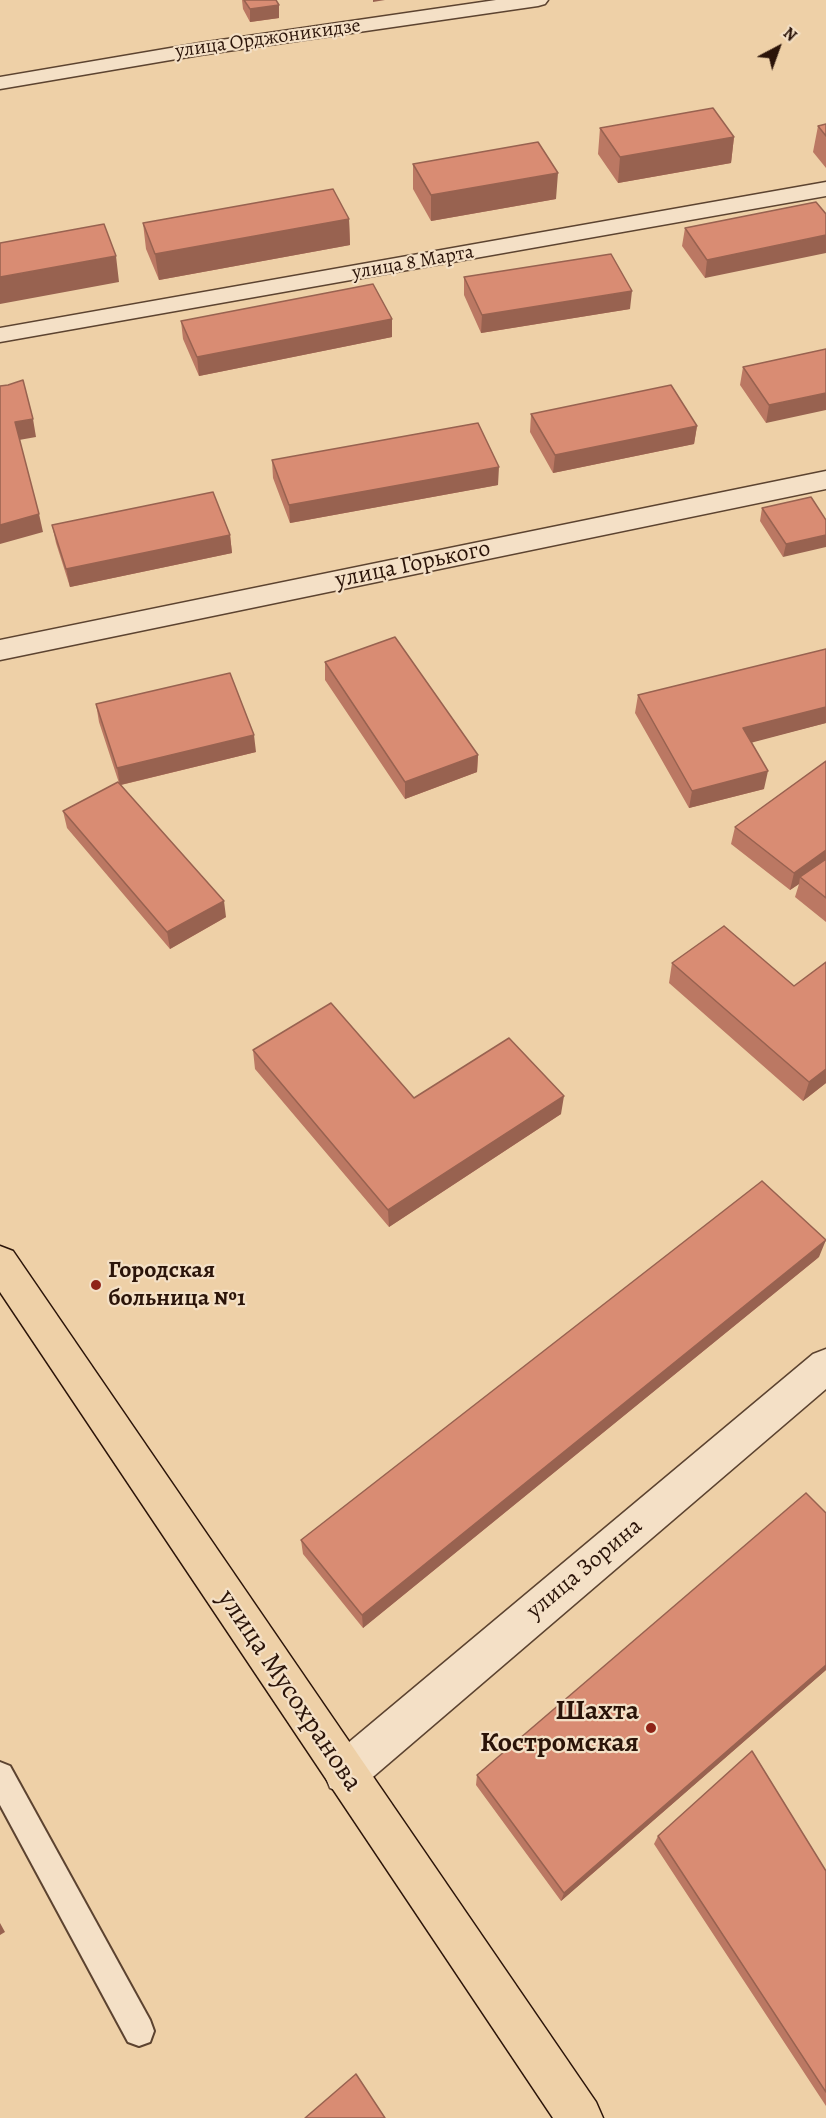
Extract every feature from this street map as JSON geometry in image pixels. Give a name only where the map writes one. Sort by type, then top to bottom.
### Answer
[{"type":"main road","name":"улица Мусохранова","points":[[0,1262],[580,2118]]},
{"type":"street","name":"улица Орджоникидзе","points":[[0,83],[200,49],[538,0]]},
{"type":"street","name":"улица 8 Марта","points":[[0,335],[826,189]]},
{"type":"street","name":"улица Горького","points":[[0,650],[826,480]]},
{"type":"street","name":"улица Зорина","points":[[345,1773],[826,1366]]},
{"type":"lane","points":[[0,1776],[139,2031]]},
{"type":"building","points":[[244,0],[276,0],[279,5],[250,9]]},
{"type":"building","points":[[713,108],[734,137],[620,157],[600,128]]},
{"type":"building","points":[[826,124],[826,136],[818,126]]},
{"type":"building","points":[[538,142],[558,173],[431,195],[413,164]]},
{"type":"building","points":[[333,189],[349,219],[155,254],[143,223]]},
{"type":"building","points":[[816,202],[826,214],[826,235],[707,260],[685,228]]},
{"type":"building","points":[[104,224],[116,256],[0,277],[0,243]]},
{"type":"building","points":[[611,254],[632,291],[482,315],[464,277]]},
{"type":"building","points":[[373,284],[392,319],[197,357],[181,321]]},
{"type":"building","points":[[826,349],[826,393],[769,405],[743,367]]},
{"type":"building","points":[[23,380],[33,419],[15,422],[39,514],[0,525],[0,386]]},
{"type":"building","points":[[671,385],[697,426],[555,455],[531,414]]},
{"type":"building","points":[[478,423],[499,467],[289,505],[272,460]]},
{"type":"building","points":[[213,492],[230,535],[66,569],[52,525]]},
{"type":"building","points":[[811,497],[826,520],[826,535],[786,544],[762,508]]},
{"type":"building","points":[[395,637],[478,755],[405,782],[325,662]]},
{"type":"building","points":[[826,649],[826,707],[743,728],[768,771],[692,791],[638,695]]},
{"type":"building","points":[[230,673],[254,735],[117,768],[96,704]]},
{"type":"building","points":[[826,761],[826,850],[794,873],[735,827]]},
{"type":"building","points":[[118,782],[224,901],[167,932],[63,811]]},
{"type":"building","points":[[826,859],[826,898],[800,877]]},
{"type":"building","points":[[724,926],[794,986],[826,962],[826,1069],[809,1082],[672,963]]},
{"type":"building","points":[[331,1003],[414,1098],[509,1038],[564,1096],[388,1210],[253,1050]]},
{"type":"building","points":[[762,1181],[826,1240],[362,1615],[301,1540]]},
{"type":"building","name":"Шахта Костромская","points":[[806,1493],[826,1513],[826,1665],[564,1893],[477,1775]]},
{"type":"building","points":[[752,1751],[826,1871],[826,2092],[658,1836]]},
{"type":"building","points":[[356,2074],[385,2118],[305,2118]]},
{"type":"place","name":"Городская больница №1","points":[[96,1285]]},
{"type":"place","name":"Шахта Костромская","points":[[651,1728]]}]
